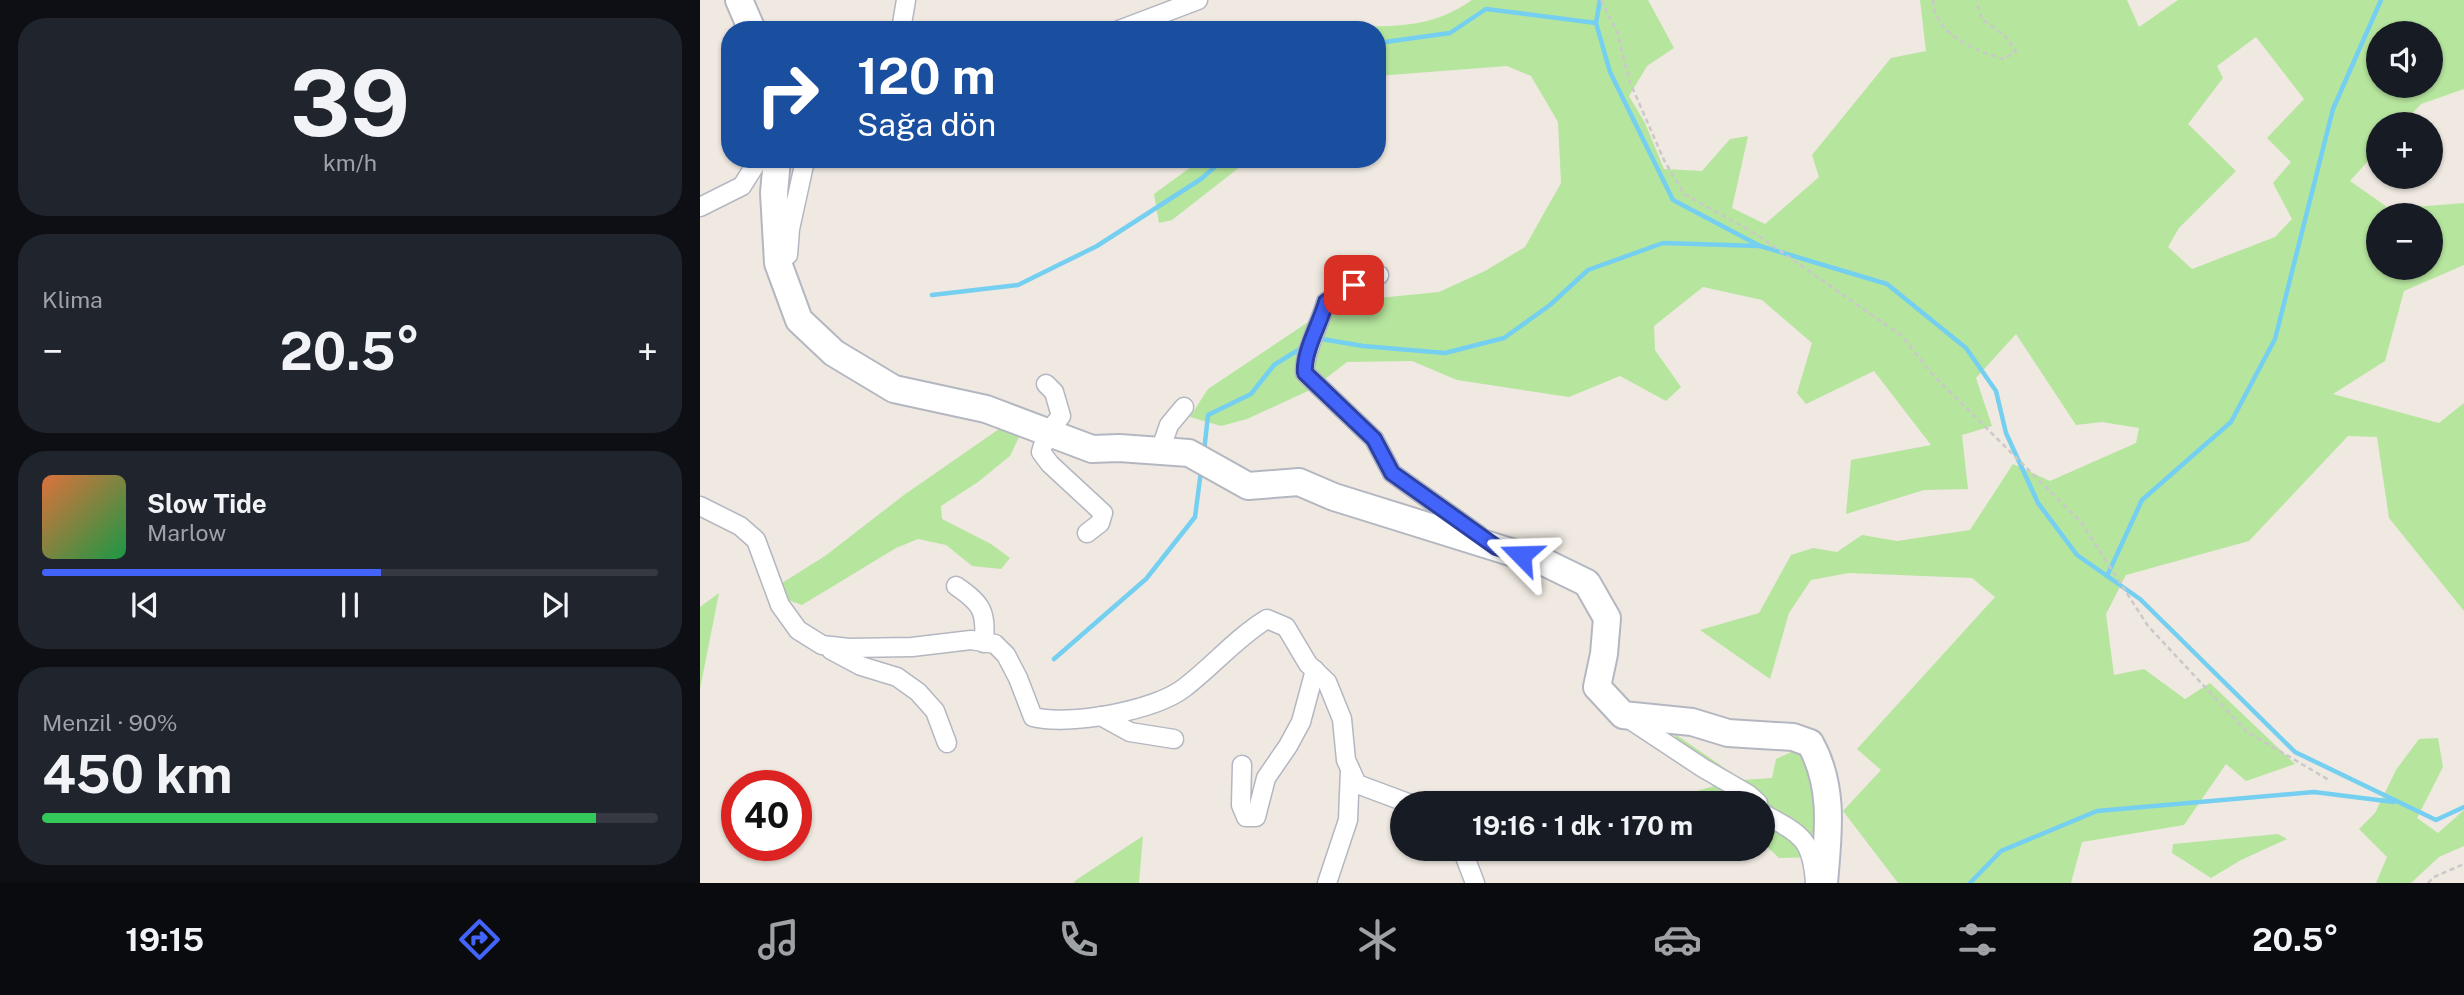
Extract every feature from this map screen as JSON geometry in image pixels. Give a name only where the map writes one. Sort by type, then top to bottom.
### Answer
[{"type":"street","points":[[739,0],[748,21]]},
{"type":"street","points":[[902,21],[906,0]]},
{"type":"street","points":[[1143,21],[1198,0]]},
{"type":"street","points":[[700,207],[741,186],[753,168]]},
{"type":"street","points":[[776,168],[774,193],[778,263],[799,320],[834,353],[894,390],[986,409],[1092,449],[1119,448],[1189,453],[1248,486],[1300,482],[1334,497],[1546,563],[1587,583],[1607,618],[1604,654],[1597,687],[1623,715],[1743,791]]},
{"type":"street","points":[[786,286],[790,229],[803,168]]},
{"type":"street","points":[[1379,275],[1354,285],[1326,302],[1320,324],[1304,360],[1305,373],[1374,439],[1392,473],[1496,547]]},
{"type":"street","points":[[1046,384],[1054,393],[1060,416],[1047,433],[1041,452],[1050,464],[1103,513],[1100,523],[1087,533]]},
{"type":"street","points":[[1160,451],[1169,425],[1184,408]]},
{"type":"street","points":[[700,506],[740,526],[756,540],[780,604],[798,630],[861,666],[898,677],[918,692],[935,711],[947,743]]},
{"type":"street","points":[[956,586],[972,597],[986,618],[984,643]]},
{"type":"street","points":[[822,645],[912,648],[971,640],[995,644],[1006,655],[1018,678],[1033,717],[1048,721],[1101,716],[1141,708],[1182,690],[1245,633],[1267,619],[1286,628],[1308,664],[1327,682],[1342,719],[1346,760],[1357,784],[1390,796]]},
{"type":"street","points":[[1242,765],[1241,805],[1246,817],[1256,817],[1266,778],[1301,722],[1315,670]]},
{"type":"street","points":[[1623,715],[1692,722],[1728,733],[1793,737],[1810,743],[1818,758],[1829,801],[1824,883]]},
{"type":"street","points":[[1101,716],[1130,732],[1174,739]]},
{"type":"street","points":[[1327,883],[1348,820],[1350,769]]},
{"type":"street","points":[[1775,820],[1797,831],[1811,851],[1815,883]]},
{"type":"street","points":[[1467,861],[1475,883]]},
{"type":"path","points":[[1601,0],[1618,34],[1629,80],[1664,160],[1684,194],[1756,234],[1902,337],[1932,374],[2081,522],[2148,626],[2247,732],[2329,780]]},
{"type":"path","points":[[1927,0],[1933,1],[1937,21],[1945,29],[1985,54],[2004,59],[2016,51],[2005,36],[1982,19],[1976,0]]},
{"type":"path","points":[[2428,883],[2434,877],[2464,864]]},
{"type":"green space","points":[[1472,0],[1648,0],[1674,48],[1647,66],[1629,96],[1645,123],[1664,169],[1702,171],[1730,139],[1748,136],[1732,208],[1765,224],[1819,177],[1812,155],[1891,58],[1926,51],[1920,0],[2127,0],[2139,27],[2178,0],[2464,0],[2464,89],[2443,96],[2443,21],[2366,21],[2366,98],[2438,98],[2421,104],[2413,112],[2366,112],[2366,163],[2350,181],[2381,203],[2366,203],[2366,280],[2429,280],[2404,291],[2385,361],[2333,394],[2439,423],[2464,403],[2464,611],[2389,518],[2377,437],[2348,436],[2249,541],[2126,575],[2106,614],[2114,675],[2144,669],[2185,699],[2210,683],[2295,764],[2246,781],[2226,764],[2184,825],[2082,842],[2071,883],[1898,883],[1843,811],[1881,770],[1857,749],[1995,597],[1972,578],[1849,573],[1811,580],[1789,613],[1770,679],[1700,630],[1759,613],[1791,555],[1813,548],[1837,552],[1862,535],[1897,541],[1970,530],[2013,464],[2050,481],[2136,443],[2139,428],[2102,422],[2076,425],[2016,334],[1976,378],[1992,426],[1962,435],[1968,489],[1924,490],[1846,514],[1851,460],[1931,445],[1874,371],[1806,404],[1797,393],[1812,343],[1762,300],[1703,287],[1654,326],[1655,350],[1681,387],[1666,401],[1620,376],[1569,397],[1457,380],[1412,361],[1347,362],[1312,389],[1247,419],[1221,426],[1190,417],[1208,389],[1338,302],[1439,292],[1485,271],[1525,247],[1561,183],[1558,122],[1531,76],[1507,66],[1386,75],[1386,26],[1432,20]],"holes":[[[2256,37],[2304,99],[2267,138],[2291,162],[2273,183],[2292,219],[2275,237],[2192,269],[2168,247],[2179,228],[2236,171],[2188,124],[2223,78],[2217,66]]]},
{"type":"green space","points":[[1190,168],[1238,168],[1172,220],[1159,223],[1154,194]]},
{"type":"green space","points":[[2464,203],[2464,265],[2443,274],[2443,205]]},
{"type":"green space","points":[[1014,428],[1020,435],[1010,456],[978,482],[941,506],[942,519],[991,544],[1010,558],[1001,569],[972,566],[946,545],[918,539],[896,548],[802,605],[788,600],[782,583],[825,556],[904,495],[999,429]]},
{"type":"green space","points":[[719,593],[700,689],[700,607]]},
{"type":"green space","points":[[1672,732],[1742,780],[1772,778],[1776,759],[1796,750],[1805,752],[1812,765],[1821,857],[1779,858],[1775,854],[1775,791],[1697,791],[1714,786]]},
{"type":"green space","points":[[2438,738],[2443,767],[2417,818],[2438,833],[2464,810],[2464,846],[2439,857],[2411,883],[2376,883],[2387,857],[2359,829],[2375,813],[2396,770],[2419,739]]},
{"type":"green space","points":[[2278,834],[2287,839],[2241,860],[2211,878],[2172,853],[2173,844]]},
{"type":"green space","points":[[1143,836],[1139,883],[1074,883],[1076,880]]},
{"type":"waterway","points":[[1600,0],[1596,23],[1610,72],[1673,200],[1760,246],[1887,284],[1966,348],[1996,391],[2006,433],[2038,503],[2077,555],[2140,599],[2295,752],[2436,820],[2464,807]]},
{"type":"waterway","points":[[2107,576],[2142,500],[2231,422],[2275,339],[2333,109],[2381,0]]},
{"type":"waterway","points":[[1386,42],[1450,33],[1486,9],[1596,23]]},
{"type":"waterway","points":[[932,295],[1018,285],[1097,246],[1201,179],[1214,168]]},
{"type":"waterway","points":[[1316,338],[1363,346],[1445,353],[1504,338],[1550,305],[1588,270],[1663,243],[1759,246]]},
{"type":"waterway","points":[[1204,452],[1208,415],[1251,394],[1274,365],[1303,347]]},
{"type":"waterway","points":[[1054,659],[1146,579],[1195,517],[1201,471]]},
{"type":"waterway","points":[[1970,883],[2001,851],[2097,811],[2314,792],[2394,802]]},
{"type":"route","points":[[1354,285],[1326,302],[1320,324],[1304,360],[1305,373],[1330,400],[1374,439],[1392,473],[1496,547],[1521,555]]}]
